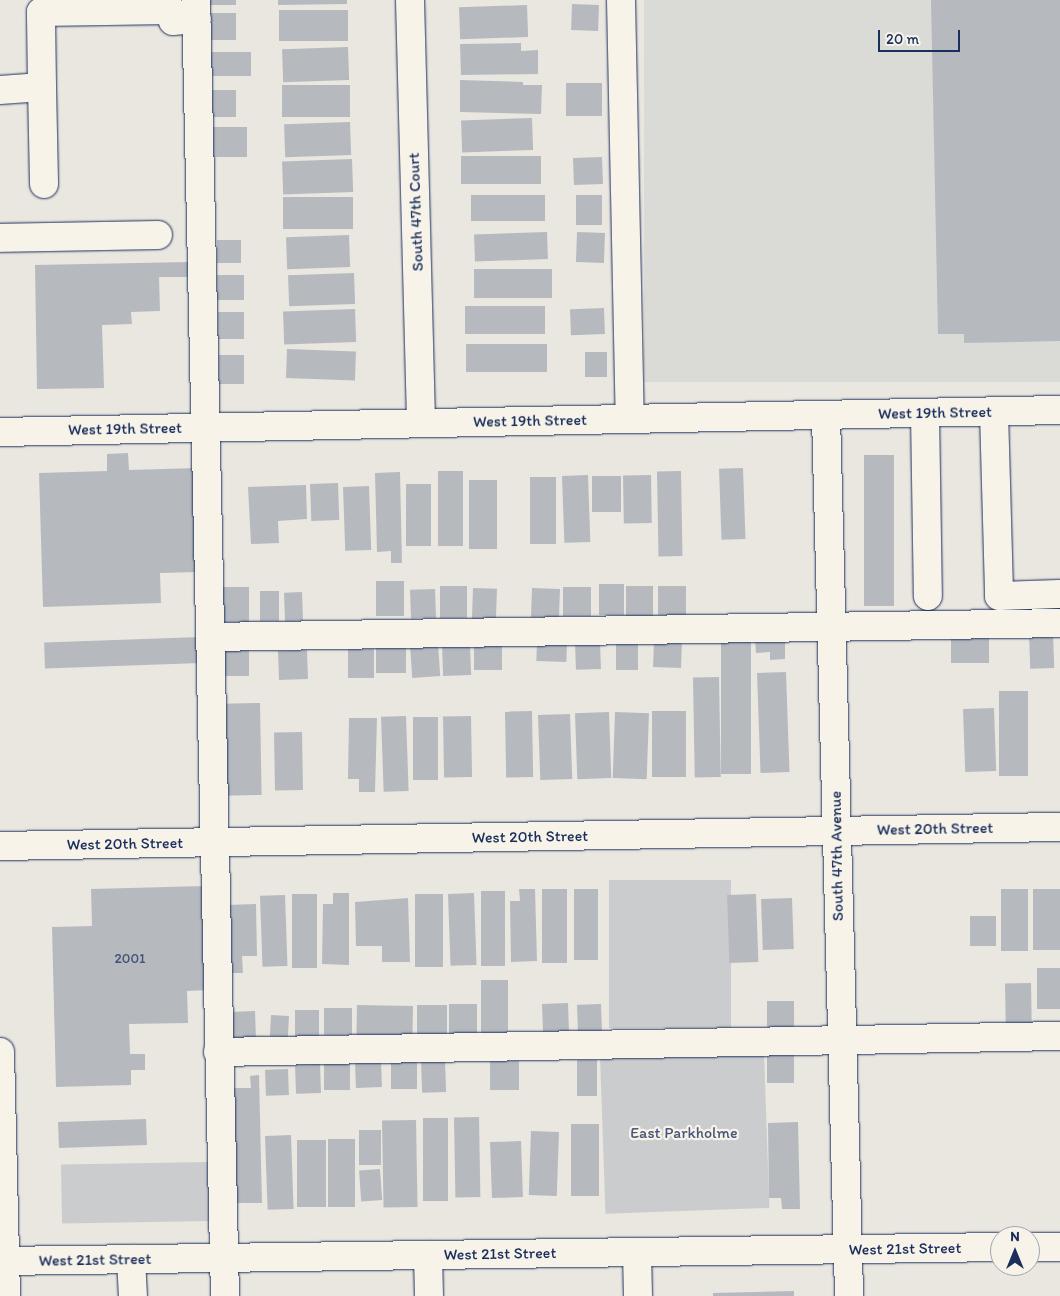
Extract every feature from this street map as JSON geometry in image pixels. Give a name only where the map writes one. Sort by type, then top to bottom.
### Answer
[{"type":"street","name":"South 47th Court","points":[[410,0],[422,423]]},
{"type":"street","points":[[621,0],[630,419]]},
{"type":"street","points":[[44,184],[41,12],[171,10],[173,21],[196,10],[225,1296]]},
{"type":"street","points":[[0,90],[42,87]]},
{"type":"street","points":[[0,238],[158,235]]},
{"type":"street","name":"West 19th Street","points":[[0,432],[1060,410]]},
{"type":"street","points":[[994,412],[999,596],[1060,594]]},
{"type":"street","points":[[925,413],[928,596]]},
{"type":"street","name":"South 47th Avenue","points":[[826,416],[849,1296]]},
{"type":"street","points":[[210,637],[1060,623]]},
{"type":"street","name":"West 20th Street","points":[[0,846],[1060,827]]},
{"type":"street","points":[[218,1052],[1060,1036]]},
{"type":"street","points":[[0,1052],[3,1261],[6,1296]]},
{"type":"street","name":"West 21st Street","points":[[3,1261],[990,1247]]},
{"type":"street","points":[[1040,1247],[1060,1247]]},
{"type":"street","points":[[637,1252],[638,1296]]},
{"type":"street","points":[[428,1255],[429,1296]]},
{"type":"street","points":[[131,1259],[133,1296]]},
{"type":"shaded area","points":[[644,0],[1060,0],[1060,382],[644,382]]},
{"type":"green space","points":[[609,880],[731,880],[731,1028],[609,1028]]},
{"type":"green space","name":"East Parkholme","points":[[764,1053],[769,1208],[606,1214],[600,1059]]},
{"type":"green space","points":[[210,1162],[211,1221],[62,1224],[61,1165]]},
{"type":"building","points":[[208,0],[236,0],[236,5],[208,5]]},
{"type":"building","points":[[278,0],[347,0],[347,4],[278,5]]},
{"type":"building","points":[[931,0],[1060,0],[1060,341],[964,343],[964,334],[938,334]]},
{"type":"building","points":[[572,4],[599,5],[598,31],[571,30]]},
{"type":"building","points":[[527,5],[528,37],[460,39],[459,7]]},
{"type":"building","points":[[279,10],[348,10],[348,41],[279,41]]},
{"type":"building","points":[[207,13],[236,13],[236,40],[207,40]]},
{"type":"building","points":[[521,43],[521,51],[538,50],[538,74],[461,75],[460,44]]},
{"type":"building","points":[[348,47],[349,80],[283,82],[282,49]]},
{"type":"building","points":[[209,52],[251,52],[251,76],[209,76]]},
{"type":"building","points":[[460,80],[523,82],[523,85],[542,85],[541,114],[460,112]]},
{"type":"building","points":[[566,83],[602,83],[602,116],[566,116]]},
{"type":"building","points":[[282,85],[350,85],[350,117],[282,117]]},
{"type":"building","points":[[209,90],[236,90],[236,117],[209,117]]},
{"type":"building","points":[[532,118],[533,150],[462,152],[461,120]]},
{"type":"building","points":[[350,122],[351,155],[285,157],[284,124]]},
{"type":"building","points":[[212,127],[247,127],[247,157],[212,157]]},
{"type":"building","points":[[461,156],[541,156],[541,184],[461,184]]},
{"type":"building","points":[[602,157],[603,184],[574,185],[573,158]]},
{"type":"building","points":[[352,159],[353,192],[283,194],[282,161]]},
{"type":"building","points":[[471,195],[545,195],[545,221],[471,221]]},
{"type":"building","points":[[576,195],[602,195],[602,225],[576,225]]},
{"type":"building","points":[[283,197],[353,197],[353,229],[283,229]]},
{"type":"building","points":[[547,232],[548,259],[475,262],[474,235]]},
{"type":"building","points":[[577,232],[605,233],[604,263],[576,262]]},
{"type":"building","points":[[349,235],[350,267],[287,269],[286,237]]},
{"type":"building","points":[[217,240],[241,240],[241,263],[217,263]]},
{"type":"building","points":[[189,262],[189,277],[159,277],[160,311],[131,312],[132,324],[102,325],[104,388],[37,389],[35,265]]},
{"type":"building","points":[[474,269],[552,269],[552,298],[474,298]]},
{"type":"building","points":[[354,273],[355,304],[289,306],[288,275]]},
{"type":"building","points":[[217,275],[244,275],[244,300],[217,300]]},
{"type":"building","points":[[465,306],[545,306],[545,334],[465,334]]},
{"type":"building","points":[[604,308],[605,334],[571,335],[570,309]]},
{"type":"building","points":[[355,309],[356,342],[284,344],[283,312]]},
{"type":"building","points":[[218,312],[244,312],[244,339],[218,339]]},
{"type":"building","points":[[466,344],[547,344],[547,372],[466,372]]},
{"type":"building","points":[[287,349],[356,351],[355,380],[286,378]]},
{"type":"building","points":[[585,352],[607,352],[607,377],[585,377]]},
{"type":"building","points":[[219,355],[244,355],[244,384],[219,384]]},
{"type":"building","points":[[128,453],[129,470],[197,468],[199,572],[160,573],[161,603],[43,607],[39,473],[107,471],[107,454]]},
{"type":"building","points":[[864,455],[894,455],[894,606],[864,606]]},
{"type":"building","points":[[743,468],[745,539],[721,540],[719,469]]},
{"type":"building","points":[[438,471],[463,471],[463,546],[438,546]]},
{"type":"building","points":[[657,471],[681,471],[682,556],[658,556]]},
{"type":"building","points":[[400,472],[402,563],[391,563],[391,551],[377,552],[375,473]]},
{"type":"building","points":[[588,475],[590,542],[564,543],[562,476]]},
{"type":"building","points":[[623,475],[651,475],[652,523],[624,523]]},
{"type":"building","points":[[592,476],[621,476],[621,512],[592,512]]},
{"type":"building","points":[[530,477],[556,477],[556,544],[530,544]]},
{"type":"building","points":[[469,480],[497,480],[497,549],[469,549]]},
{"type":"building","points":[[338,483],[339,520],[311,521],[310,484]]},
{"type":"building","points":[[406,484],[431,484],[431,546],[406,546]]},
{"type":"building","points":[[306,485],[307,519],[278,521],[279,543],[251,544],[248,487]]},
{"type":"building","points":[[369,486],[371,550],[345,551],[343,487]]},
{"type":"building","points":[[376,581],[404,581],[404,616],[376,616]]},
{"type":"building","points":[[599,584],[624,584],[624,615],[599,615]]},
{"type":"building","points":[[440,586],[467,586],[467,618],[440,618]]},
{"type":"building","points":[[626,586],[653,586],[653,617],[626,617]]},
{"type":"building","points":[[658,586],[686,586],[686,615],[658,615]]},
{"type":"building","points":[[223,587],[249,587],[249,622],[223,622]]},
{"type":"building","points":[[563,587],[591,587],[591,616],[563,616]]},
{"type":"building","points":[[473,588],[497,589],[496,621],[472,620]]},
{"type":"building","points":[[532,588],[560,589],[559,618],[531,617]]},
{"type":"building","points":[[435,589],[436,618],[411,619],[410,590]]},
{"type":"building","points":[[260,591],[279,591],[279,621],[260,621]]},
{"type":"building","points":[[302,592],[303,621],[285,622],[284,593]]},
{"type":"building","points":[[1053,633],[1054,668],[1030,669],[1029,634]]},
{"type":"building","points":[[951,636],[989,636],[989,663],[951,663]]},
{"type":"building","points":[[200,637],[201,663],[45,668],[44,642]]},
{"type":"building","points":[[755,638],[785,638],[785,659],[770,660],[770,652],[756,653]]},
{"type":"building","points":[[721,639],[751,639],[751,774],[721,774]]},
{"type":"building","points":[[654,640],[682,641],[681,668],[653,667]]},
{"type":"building","points":[[537,642],[567,643],[566,662],[536,661]]},
{"type":"building","points":[[600,642],[601,669],[576,670],[575,643]]},
{"type":"building","points":[[616,642],[638,642],[638,670],[616,670]]},
{"type":"building","points":[[438,644],[440,676],[412,678],[410,646]]},
{"type":"building","points":[[470,644],[471,675],[443,676],[442,645]]},
{"type":"building","points":[[474,644],[502,644],[502,670],[474,670]]},
{"type":"building","points":[[376,646],[406,646],[406,673],[376,673]]},
{"type":"building","points":[[348,649],[374,649],[374,678],[348,678]]},
{"type":"building","points":[[224,650],[249,650],[249,676],[224,676]]},
{"type":"building","points":[[307,650],[308,679],[279,680],[278,651]]},
{"type":"building","points":[[786,672],[789,772],[761,773],[757,673]]},
{"type":"building","points":[[693,677],[719,677],[721,777],[695,777]]},
{"type":"building","points":[[999,691],[1028,691],[1028,776],[999,776]]},
{"type":"building","points":[[260,703],[262,795],[225,796],[223,704]]},
{"type":"building","points":[[994,708],[996,771],[965,772],[963,709]]},
{"type":"building","points":[[505,711],[532,711],[533,777],[506,777]]},
{"type":"building","points":[[652,711],[686,711],[686,777],[652,777]]},
{"type":"building","points":[[609,712],[611,778],[577,779],[575,713]]},
{"type":"building","points":[[615,712],[649,713],[647,779],[613,778]]},
{"type":"building","points":[[570,714],[572,779],[540,780],[538,715]]},
{"type":"building","points":[[406,716],[409,791],[384,792],[381,717]]},
{"type":"building","points":[[443,716],[471,716],[472,777],[444,777]]},
{"type":"building","points":[[413,717],[438,717],[438,780],[413,780]]},
{"type":"building","points":[[349,718],[377,718],[375,792],[359,792],[359,779],[348,779]]},
{"type":"building","points":[[274,732],[302,732],[303,790],[275,790]]},
{"type":"building","points":[[205,886],[208,990],[187,991],[188,1023],[129,1024],[130,1054],[145,1054],[145,1070],[131,1070],[131,1085],[56,1087],[52,927],[92,926],[91,889]]},
{"type":"building","points":[[519,889],[535,889],[537,961],[511,962],[510,901],[520,901]]},
{"type":"building","points":[[542,889],[567,889],[567,963],[542,963]]},
{"type":"building","points":[[574,889],[598,889],[598,960],[574,960]]},
{"type":"building","points":[[1001,889],[1028,889],[1028,951],[1001,951]]},
{"type":"building","points":[[1033,889],[1060,889],[1060,950],[1033,950]]},
{"type":"building","points":[[481,891],[505,891],[505,966],[481,966]]},
{"type":"building","points":[[333,893],[349,893],[349,965],[322,964],[323,904],[333,904]]},
{"type":"building","points":[[474,893],[477,965],[451,966],[448,894]]},
{"type":"building","points":[[292,894],[317,894],[317,968],[292,968]]},
{"type":"building","points":[[415,894],[443,894],[443,967],[415,967]]},
{"type":"building","points":[[756,894],[758,962],[729,963],[727,895]]},
{"type":"building","points":[[285,895],[287,966],[262,967],[260,896]]},
{"type":"building","points":[[408,898],[410,962],[382,962],[382,946],[356,946],[355,902]]},
{"type":"building","points":[[792,898],[794,949],[763,950],[761,899]]},
{"type":"building","points":[[256,904],[257,956],[242,956],[243,973],[228,973],[227,905]]},
{"type":"building","points":[[970,916],[996,916],[996,946],[970,946]]},
{"type":"building","points":[[1037,968],[1060,968],[1060,1009],[1037,1009]]},
{"type":"building","points":[[481,980],[508,980],[508,1034],[481,1034]]},
{"type":"building","points":[[1005,983],[1031,983],[1032,1024],[1006,1024]]},
{"type":"building","points":[[767,1001],[794,1001],[794,1027],[767,1027]]},
{"type":"building","points":[[568,1003],[569,1031],[543,1032],[542,1004]]},
{"type":"building","points":[[449,1004],[477,1004],[477,1035],[449,1035]]},
{"type":"building","points":[[601,1004],[602,1031],[578,1032],[577,1005]]},
{"type":"building","points":[[357,1005],[413,1006],[412,1037],[356,1036]]},
{"type":"building","points":[[417,1005],[447,1005],[447,1035],[417,1035]]},
{"type":"building","points":[[324,1008],[352,1008],[352,1035],[324,1035]]},
{"type":"building","points":[[295,1010],[319,1010],[319,1037],[295,1037]]},
{"type":"building","points":[[255,1011],[256,1039],[230,1040],[229,1012]]},
{"type":"building","points":[[271,1015],[289,1016],[288,1037],[270,1036]]},
{"type":"building","points":[[767,1054],[794,1054],[794,1083],[767,1083]]},
{"type":"building","points":[[381,1060],[382,1087],[356,1088],[355,1061]]},
{"type":"building","points":[[445,1060],[446,1092],[422,1093],[421,1061]]},
{"type":"building","points":[[577,1060],[597,1060],[597,1096],[577,1096]]},
{"type":"building","points":[[391,1061],[417,1061],[417,1089],[391,1089]]},
{"type":"building","points":[[490,1061],[519,1061],[519,1090],[490,1090]]},
{"type":"building","points":[[324,1062],[350,1062],[350,1090],[324,1090]]},
{"type":"building","points":[[320,1064],[321,1093],[296,1094],[295,1065]]},
{"type":"building","points":[[288,1069],[289,1095],[266,1096],[265,1070]]},
{"type":"building","points":[[259,1075],[262,1203],[236,1203],[233,1088],[251,1088],[250,1076]]},
{"type":"building","points":[[454,1117],[479,1117],[480,1197],[455,1197]]},
{"type":"building","points":[[423,1118],[448,1118],[448,1201],[423,1201]]},
{"type":"building","points":[[146,1119],[147,1145],[59,1148],[58,1122]]},
{"type":"building","points":[[416,1120],[418,1207],[384,1208],[382,1121]]},
{"type":"building","points":[[798,1122],[800,1209],[782,1209],[781,1198],[769,1198],[768,1123]]},
{"type":"building","points":[[571,1124],[599,1124],[599,1196],[571,1196]]},
{"type":"building","points":[[359,1130],[381,1130],[381,1165],[359,1165]]},
{"type":"building","points":[[531,1131],[559,1132],[557,1196],[529,1195]]},
{"type":"building","points":[[291,1135],[294,1209],[268,1210],[265,1136]]},
{"type":"building","points":[[328,1139],[355,1139],[355,1207],[328,1207]]},
{"type":"building","points":[[297,1140],[326,1140],[326,1207],[297,1207]]},
{"type":"building","points":[[521,1141],[523,1197],[492,1198],[490,1142]]},
{"type":"building","points":[[380,1169],[382,1200],[361,1201],[359,1170]]},
{"type":"building","points":[[794,1291],[794,1296],[713,1296],[713,1293]]}]
